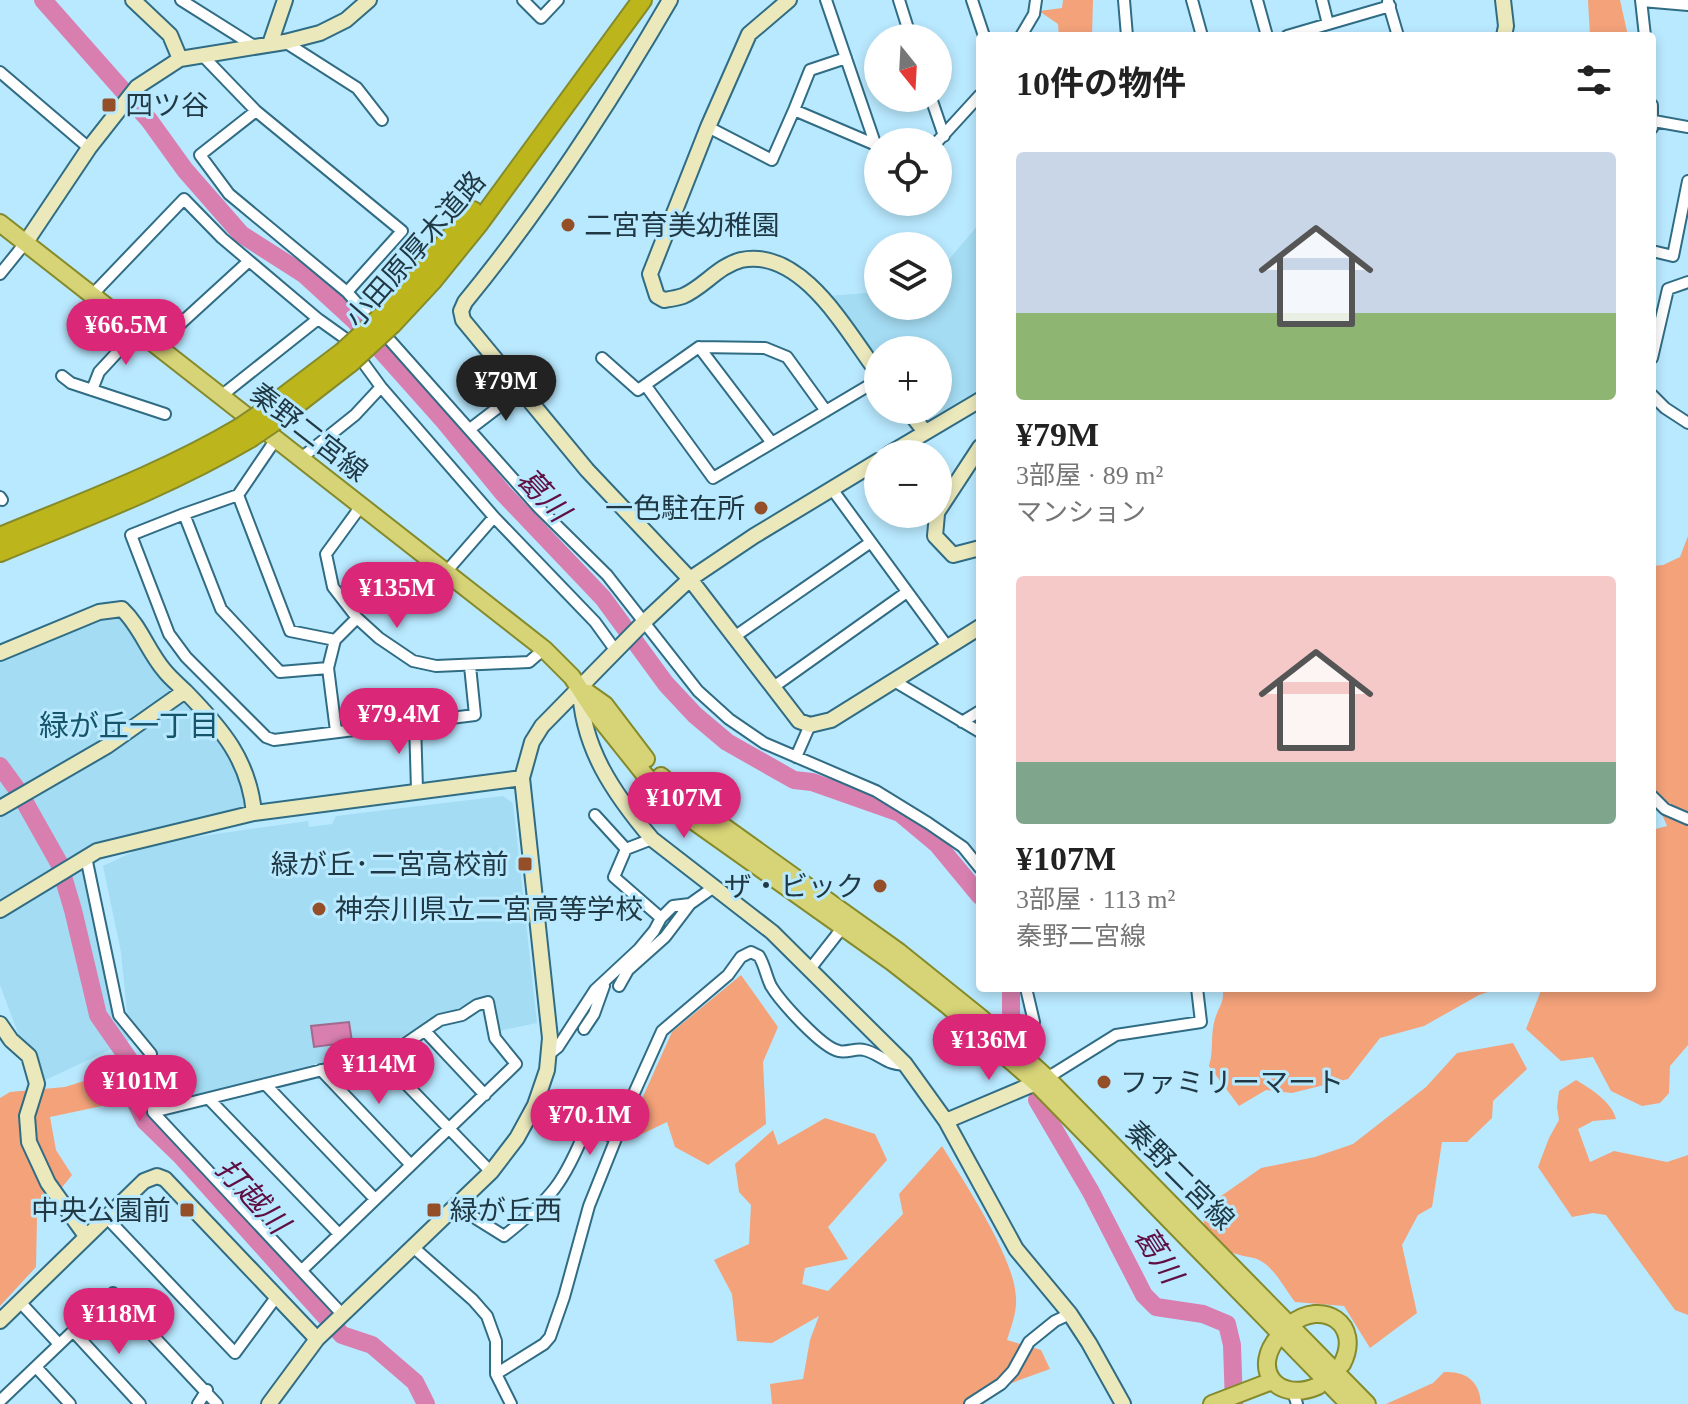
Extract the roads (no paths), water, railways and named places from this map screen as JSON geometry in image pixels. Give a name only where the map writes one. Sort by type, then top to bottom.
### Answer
[{"type":"highway","name":"小田原厚木道路","points":[[388,319],[469,216],[627,0]]},
{"type":"highway","name":"小田原厚木道路","points":[[0,537],[272,424],[432,281],[479,223],[642,0]]},
{"type":"highway","name":"小田原厚木道路","points":[[0,552],[209,462],[245,433]]},
{"type":"main road","name":"秦野二宮線","points":[[3,229],[26,242],[221,396],[272,424],[300,459],[544,649],[580,687],[645,775],[695,822],[959,999],[1011,1045],[1073,1121],[1285,1329],[1367,1404]]},
{"type":"main road","name":"秦野二宮線","points":[[580,687],[605,705],[650,765],[676,790],[847,922],[1041,1082],[1285,1329],[1349,1404]]},
{"type":"main road","points":[[1318,1386],[1295,1398],[1272,1381],[1265,1362],[1267,1353],[1285,1329],[1298,1318],[1319,1313],[1339,1321],[1349,1340],[1342,1364]]},
{"type":"main road","points":[[1219,1401],[1272,1381]]},
{"type":"street","points":[[133,0],[170,35],[180,59]]},
{"type":"street","points":[[181,0],[254,46]]},
{"type":"street","points":[[278,43],[285,0]]},
{"type":"street","points":[[0,274],[26,242],[89,148],[137,87],[180,59],[320,33],[346,20],[369,0]]},
{"type":"street","points":[[523,0],[541,18],[558,0]]},
{"type":"street","points":[[670,0],[612,97],[520,232],[465,302],[461,311],[463,320],[587,470],[690,579],[799,721],[810,725],[831,720],[976,629]]},
{"type":"street","points":[[789,0],[749,34],[708,127],[650,274],[657,296],[664,300],[683,296],[721,269],[742,260],[775,261],[811,284],[864,354]]},
{"type":"street","points":[[826,0],[870,128]]},
{"type":"street","points":[[899,0],[907,24]]},
{"type":"street","points":[[972,0],[983,32]]},
{"type":"street","points":[[1023,32],[1034,14],[1036,0]]},
{"type":"street","points":[[1124,0],[1127,32]]},
{"type":"street","points":[[1192,0],[1201,32]]},
{"type":"street","points":[[1257,0],[1266,32]]},
{"type":"street","points":[[1322,0],[1328,24]]},
{"type":"street","points":[[1503,0],[1504,32]]},
{"type":"street","points":[[1645,32],[1642,1],[1688,5]]},
{"type":"street","points":[[1301,32],[1389,3],[1397,32]]},
{"type":"street","points":[[278,43],[357,88],[382,120]]},
{"type":"street","points":[[202,55],[256,111],[402,231],[347,292]]},
{"type":"street","points":[[708,127],[772,160],[810,70],[846,58]]},
{"type":"street","points":[[0,72],[89,148]]},
{"type":"street","points":[[951,128],[976,100]]},
{"type":"street","points":[[794,110],[864,142]]},
{"type":"street","points":[[256,111],[200,155],[229,194],[347,292],[539,508],[607,575],[642,624],[698,691],[729,719],[764,743],[876,791],[963,847],[976,863]]},
{"type":"street","points":[[1656,125],[1688,127]]},
{"type":"street","points":[[1656,252],[1673,256],[1688,181]]},
{"type":"street","points":[[92,295],[184,199],[249,261],[346,339],[381,387],[494,517],[619,648]]},
{"type":"street","points":[[156,346],[249,261]]},
{"type":"street","points":[[1656,341],[1668,289],[1688,282]]},
{"type":"street","points":[[221,396],[318,319]]},
{"type":"street","points":[[92,390],[99,372],[137,331]]},
{"type":"street","points":[[699,347],[772,443]]},
{"type":"street","points":[[602,358],[638,390],[699,347],[765,348],[787,357],[826,411]]},
{"type":"street","points":[[62,376],[71,383],[165,414]]},
{"type":"street","points":[[646,386],[713,478],[864,388]]},
{"type":"street","points":[[300,459],[355,415],[381,387]]},
{"type":"street","points":[[470,429],[521,390]]},
{"type":"street","points":[[1656,399],[1688,423]]},
{"type":"street","points":[[912,440],[976,402]]},
{"type":"street","points":[[272,424],[238,495],[131,535],[169,634],[186,657],[266,737],[274,740],[475,715],[470,666]]},
{"type":"street","points":[[919,424],[925,432]]},
{"type":"street","points":[[952,490],[976,453]]},
{"type":"street","points":[[269,1404],[319,1336],[491,1172],[517,1138],[535,1105],[547,1070],[550,1038],[522,778],[532,742],[542,726],[690,579],[864,470]]},
{"type":"street","points":[[832,489],[947,646]]},
{"type":"street","points":[[238,495],[290,631],[335,640]]},
{"type":"street","points":[[361,506],[326,554],[333,587],[357,618],[379,638],[413,661],[436,666],[529,662],[544,649]]},
{"type":"street","points":[[184,514],[221,609],[280,672],[328,668]]},
{"type":"street","points":[[446,572],[494,517]]},
{"type":"street","points":[[936,528],[935,536],[953,555],[976,549]]},
{"type":"street","points":[[734,637],[871,542]]},
{"type":"street","points":[[772,688],[907,592]]},
{"type":"street","points":[[0,653],[99,612],[122,609],[131,618],[164,672],[185,691],[238,754],[251,787],[254,813]]},
{"type":"street","points":[[336,731],[328,668],[335,640],[357,618]]},
{"type":"street","points":[[894,681],[976,730]]},
{"type":"street","points":[[580,687],[581,716],[596,758],[608,780],[652,839],[772,932],[905,1064],[946,1121],[1016,1249],[1070,1314],[1123,1404]]},
{"type":"street","points":[[0,808],[107,746],[185,691]]},
{"type":"street","points":[[962,722],[976,713]]},
{"type":"street","points":[[415,722],[417,790]]},
{"type":"street","points":[[796,757],[810,725]]},
{"type":"street","points":[[596,758],[620,744]]},
{"type":"street","points":[[0,910],[97,851],[254,813],[522,778]]},
{"type":"street","points":[[1656,800],[1665,809],[1688,819]]},
{"type":"street","points":[[595,815],[626,849]]},
{"type":"street","points":[[652,839],[626,849],[614,877],[661,918]]},
{"type":"street","points":[[86,858],[119,1015],[151,1054],[153,1112],[302,1270],[340,1316]]},
{"type":"street","points":[[619,986],[628,970],[665,937],[690,904],[714,887]]},
{"type":"street","points":[[548,1055],[558,1047],[595,990],[639,949],[661,918],[673,906],[690,904]]},
{"type":"street","points":[[810,969],[847,922]]},
{"type":"street","points":[[496,1374],[548,1341],[564,1297],[589,1206],[662,1031],[728,975],[741,957],[751,952],[762,960],[778,995],[829,1046],[841,1052],[864,1050],[899,1065],[905,1064]]},
{"type":"street","points":[[584,1029],[594,1014],[608,977]]},
{"type":"street","points":[[1011,1045],[1034,1022],[1027,992]]},
{"type":"street","points":[[946,1121],[1041,1082],[1116,1035],[1201,1022],[1197,992]]},
{"type":"street","points":[[153,1112],[379,1056],[402,1046],[440,1020],[462,1015],[488,1002],[495,1038],[516,1064],[302,1270]]},
{"type":"street","points":[[0,1024],[11,1040],[29,1056],[37,1084],[27,1116],[29,1142],[48,1183],[86,1236]]},
{"type":"street","points":[[425,1031],[485,1095]]},
{"type":"street","points":[[379,1056],[491,1172]]},
{"type":"street","points":[[321,1070],[411,1165]]},
{"type":"street","points":[[266,1085],[375,1199]]},
{"type":"street","points":[[210,1100],[339,1234]]},
{"type":"street","points":[[535,1105],[616,1138]]},
{"type":"street","points":[[456,1206],[504,1236],[535,1212],[555,1190],[570,1168],[587,1126]]},
{"type":"street","points":[[0,1321],[150,1176],[165,1179],[319,1336]]},
{"type":"street","points":[[106,1217],[235,1353],[277,1296]]},
{"type":"street","points":[[413,1247],[487,1316],[496,1341],[496,1374],[511,1404]]},
{"type":"street","points":[[2,1402],[113,1293],[217,1404]]},
{"type":"street","points":[[20,1302],[59,1344]]},
{"type":"street","points":[[970,1404],[1001,1384],[1013,1371],[1029,1342],[1055,1321],[1070,1314]]},
{"type":"street","points":[[73,1331],[140,1404]]},
{"type":"street","points":[[36,1367],[70,1404]]},
{"type":"street","points":[[198,1404],[207,1390]]},
{"type":"waterway","name":"葛川","points":[[43,0],[149,120],[185,170],[241,234],[305,275],[354,320],[503,493],[603,598],[666,684],[695,715],[727,742],[794,780],[812,782],[900,813],[937,844],[976,891]]},
{"type":"waterway","name":"打越川","points":[[0,766],[19,792],[59,863],[98,1015],[130,1061],[133,1097],[145,1121],[181,1156],[342,1335],[372,1345],[415,1382],[426,1404]]},
{"type":"waterway","name":"葛川","points":[[1011,992],[1011,1016]]},
{"type":"waterway","name":"葛川","points":[[1037,1100],[1091,1192],[1144,1295],[1156,1307],[1203,1314],[1227,1324],[1232,1345],[1234,1404]]},
{"type":"place","name":"四ツ谷","points":[[109,105]]},
{"type":"place","name":"二宮育美幼稚園","points":[[568,225]]},
{"type":"place","name":"一色駐在所","points":[[761,508]]},
{"type":"place","name":"緑が丘･二宮高校前","points":[[525,864]]},
{"type":"place","name":"ザ・ビック","points":[[880,886]]},
{"type":"place","name":"神奈川県立二宮高等学校","points":[[319,909]]},
{"type":"place","name":"ファミリーマート","points":[[1104,1082]]},
{"type":"place","name":"中央公園前","points":[[187,1210]]},
{"type":"place","name":"緑が丘西","points":[[434,1210]]},
{"type":"district","name":"緑が丘一丁目","points":[[129,726]]}]
